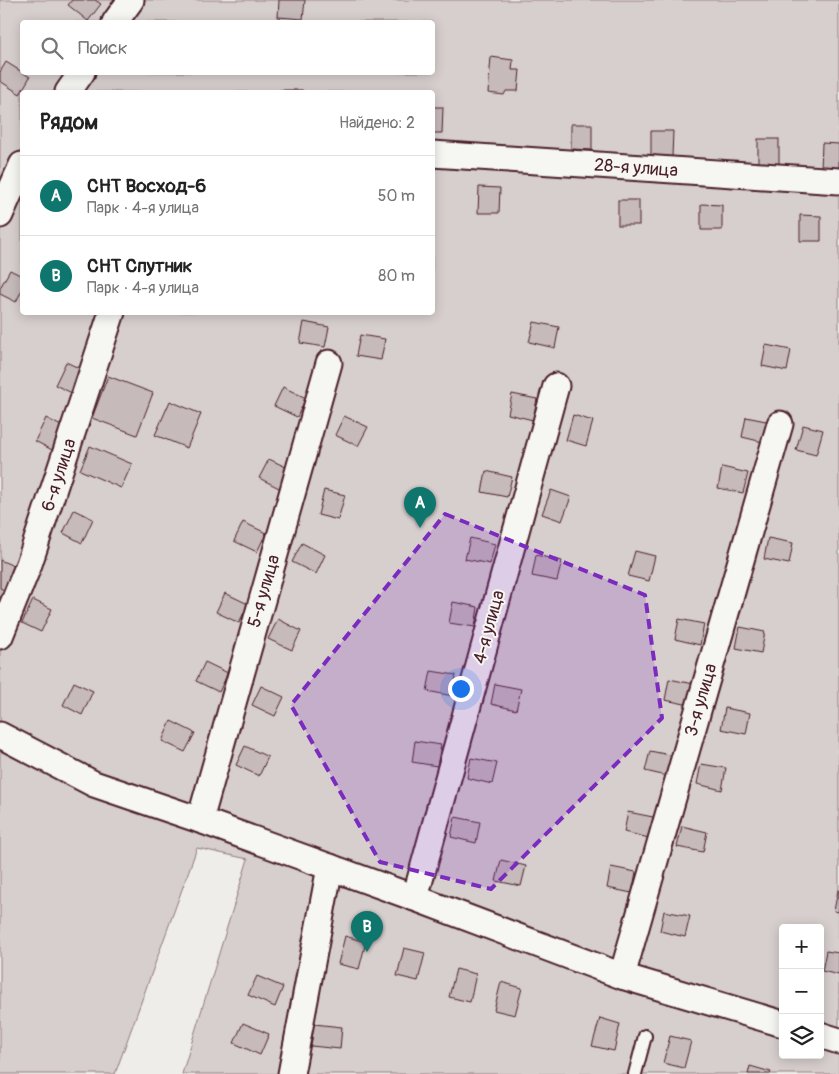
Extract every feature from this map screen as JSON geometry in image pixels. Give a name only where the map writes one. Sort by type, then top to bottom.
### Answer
[{"type":"street","points":[[117,20],[131,0]]},
{"type":"street","points":[[69,90],[80,75]]},
{"type":"street","name":"28-я улица","points":[[435,154],[839,182]]},
{"type":"street","points":[[0,215],[20,170]]},
{"type":"street","name":"6-я улица","points":[[0,636],[29,564],[111,315]]},
{"type":"street","name":"5-я улица","points":[[200,820],[330,363]]},
{"type":"street","name":"4-я улица","points":[[415,898],[556,386]]},
{"type":"street","name":"3-я улица","points":[[622,976],[780,424]]},
{"type":"street","points":[[0,735],[94,784],[330,867],[622,976],[779,1023]]},
{"type":"street","points":[[291,1074],[330,867]]},
{"type":"street","points":[[824,1036],[839,1041]]},
{"type":"lane","points":[[635,1074],[645,1036]]},
{"type":"highlighted area","points":[[445,514],[645,595],[662,718],[491,889],[380,862],[291,705]]},
{"type":"shaded area","points":[[0,0],[839,0],[839,1074],[182,1074],[248,859],[197,848],[115,1074],[0,1074]]},
{"type":"building","points":[[72,0],[95,0],[101,4],[89,20],[68,5]]},
{"type":"building","points":[[279,0],[305,0],[303,19],[278,17]]},
{"type":"building","points":[[491,57],[513,60],[512,70],[520,70],[518,91],[506,91],[504,95],[488,93]]},
{"type":"building","points":[[6,62],[20,71],[20,75],[30,77],[22,90],[20,90],[20,94],[0,81],[0,72]]},
{"type":"building","points":[[435,107],[443,107],[442,133],[435,133]]},
{"type":"building","points":[[571,124],[592,124],[592,150],[571,149]]},
{"type":"building","points":[[651,131],[673,131],[672,157],[651,157]]},
{"type":"building","points":[[758,139],[779,139],[779,165],[758,165]]},
{"type":"building","points":[[822,143],[839,144],[839,169],[821,169]]},
{"type":"building","points":[[479,187],[500,188],[499,213],[478,213]]},
{"type":"building","points":[[618,200],[639,200],[639,225],[618,225]]},
{"type":"building","points":[[701,204],[722,205],[722,230],[701,230]]},
{"type":"building","points":[[800,215],[821,216],[821,241],[800,241]]},
{"type":"building","points":[[10,270],[20,275],[20,294],[16,302],[0,294],[0,288]]},
{"type":"building","points":[[304,322],[329,327],[325,347],[300,343]]},
{"type":"building","points":[[534,322],[559,327],[555,348],[529,342]]},
{"type":"building","points":[[360,335],[385,339],[381,360],[356,356]]},
{"type":"building","points":[[766,345],[791,350],[787,371],[762,366]]},
{"type":"building","points":[[66,362],[85,371],[74,394],[55,385]]},
{"type":"building","points":[[108,376],[153,393],[137,435],[92,418]]},
{"type":"building","points":[[283,387],[306,398],[297,417],[274,406]]},
{"type":"building","points":[[512,394],[537,399],[533,420],[508,414]]},
{"type":"building","points":[[170,401],[201,414],[187,448],[155,435]]},
{"type":"building","points":[[573,415],[593,421],[586,446],[566,440]]},
{"type":"building","points":[[344,416],[368,427],[358,446],[335,435]]},
{"type":"building","points":[[746,417],[771,422],[767,443],[742,437]]},
{"type":"building","points":[[46,418],[65,428],[54,451],[35,441]]},
{"type":"building","points":[[803,425],[823,430],[816,455],[796,450]]},
{"type":"building","points":[[90,446],[132,464],[121,488],[80,470]]},
{"type":"building","points":[[269,459],[292,470],[283,490],[259,478]]},
{"type":"building","points":[[722,467],[748,473],[743,493],[718,488]]},
{"type":"building","points":[[486,471],[512,477],[507,497],[482,492]]},
{"type":"building","points":[[324,490],[345,495],[338,520],[318,515]]},
{"type":"building","points":[[551,490],[571,497],[562,521],[542,514]]},
{"type":"building","points":[[74,510],[93,519],[82,543],[63,533]]},
{"type":"building","points":[[243,522],[266,533],[257,552],[234,541]]},
{"type":"building","points":[[470,538],[495,544],[490,564],[465,559]]},
{"type":"building","points":[[768,538],[793,543],[789,564],[764,559]]},
{"type":"building","points":[[302,543],[325,555],[316,574],[292,562]]},
{"type":"building","points":[[635,551],[655,556],[649,581],[628,576]]},
{"type":"building","points":[[536,555],[562,561],[557,581],[532,576]]},
{"type":"building","points":[[0,560],[16,567],[4,590],[0,588]]},
{"type":"building","points":[[225,593],[248,604],[239,623],[216,612]]},
{"type":"building","points":[[33,600],[52,609],[41,632],[22,623]]},
{"type":"building","points":[[453,602],[478,607],[475,627],[449,623]]},
{"type":"building","points":[[278,619],[301,631],[292,650],[268,639]]},
{"type":"building","points":[[679,619],[704,624],[700,645],[675,639]]},
{"type":"building","points":[[740,627],[765,632],[761,653],[736,648]]},
{"type":"building","points":[[205,662],[228,673],[219,692],[196,681]]},
{"type":"building","points":[[431,671],[456,675],[453,696],[427,691]]},
{"type":"building","points":[[669,679],[694,684],[690,705],[665,700]]},
{"type":"building","points":[[74,682],[93,691],[82,715],[63,705]]},
{"type":"building","points":[[495,684],[521,689],[516,710],[491,704]]},
{"type":"building","points":[[261,686],[284,697],[275,716],[252,705]]},
{"type":"building","points":[[725,708],[750,713],[746,734],[721,729]]},
{"type":"building","points":[[171,721],[195,733],[185,752],[162,741]]},
{"type":"building","points":[[415,741],[441,745],[437,766],[412,762]]},
{"type":"building","points":[[245,746],[268,757],[259,776],[236,765]]},
{"type":"building","points":[[650,751],[675,756],[671,777],[645,771]]},
{"type":"building","points":[[471,758],[497,763],[492,784],[467,778]]},
{"type":"building","points":[[701,764],[726,768],[722,790],[697,784]]},
{"type":"building","points":[[628,812],[653,817],[649,838],[624,832]]},
{"type":"building","points":[[455,817],[480,822],[476,843],[451,837]]},
{"type":"building","points":[[682,826],[707,832],[703,852],[677,847]]},
{"type":"building","points":[[501,860],[526,866],[521,886],[496,881]]},
{"type":"building","points":[[611,867],[636,872],[632,893],[607,888]]},
{"type":"building","points":[[839,890],[839,912],[834,911]]},
{"type":"building","points":[[664,911],[690,916],[685,937],[660,931]]},
{"type":"building","points":[[345,936],[366,942],[359,969],[338,964]]},
{"type":"building","points":[[404,948],[425,953],[418,981],[397,976]]},
{"type":"building","points":[[826,951],[839,953],[839,975],[824,971]]},
{"type":"building","points":[[456,969],[476,974],[470,1002],[449,997]]},
{"type":"building","points":[[257,976],[283,987],[275,1007],[248,995]]},
{"type":"building","points":[[501,982],[522,988],[515,1015],[494,1010]]},
{"type":"building","points":[[600,1018],[620,1024],[614,1051],[592,1046]]},
{"type":"building","points":[[243,1023],[269,1034],[260,1055],[234,1043]]},
{"type":"building","points":[[314,1024],[342,1027],[340,1049],[311,1046]]},
{"type":"building","points":[[670,1036],[691,1041],[684,1068],[663,1063]]},
{"type":"building","points":[[750,1066],[771,1072],[770,1074],[748,1074]]},
{"type":"place","name":"СНТ Восход-6","points":[[420,528]]},
{"type":"place","name":"СНТ Спутник","points":[[367,952]]}]
